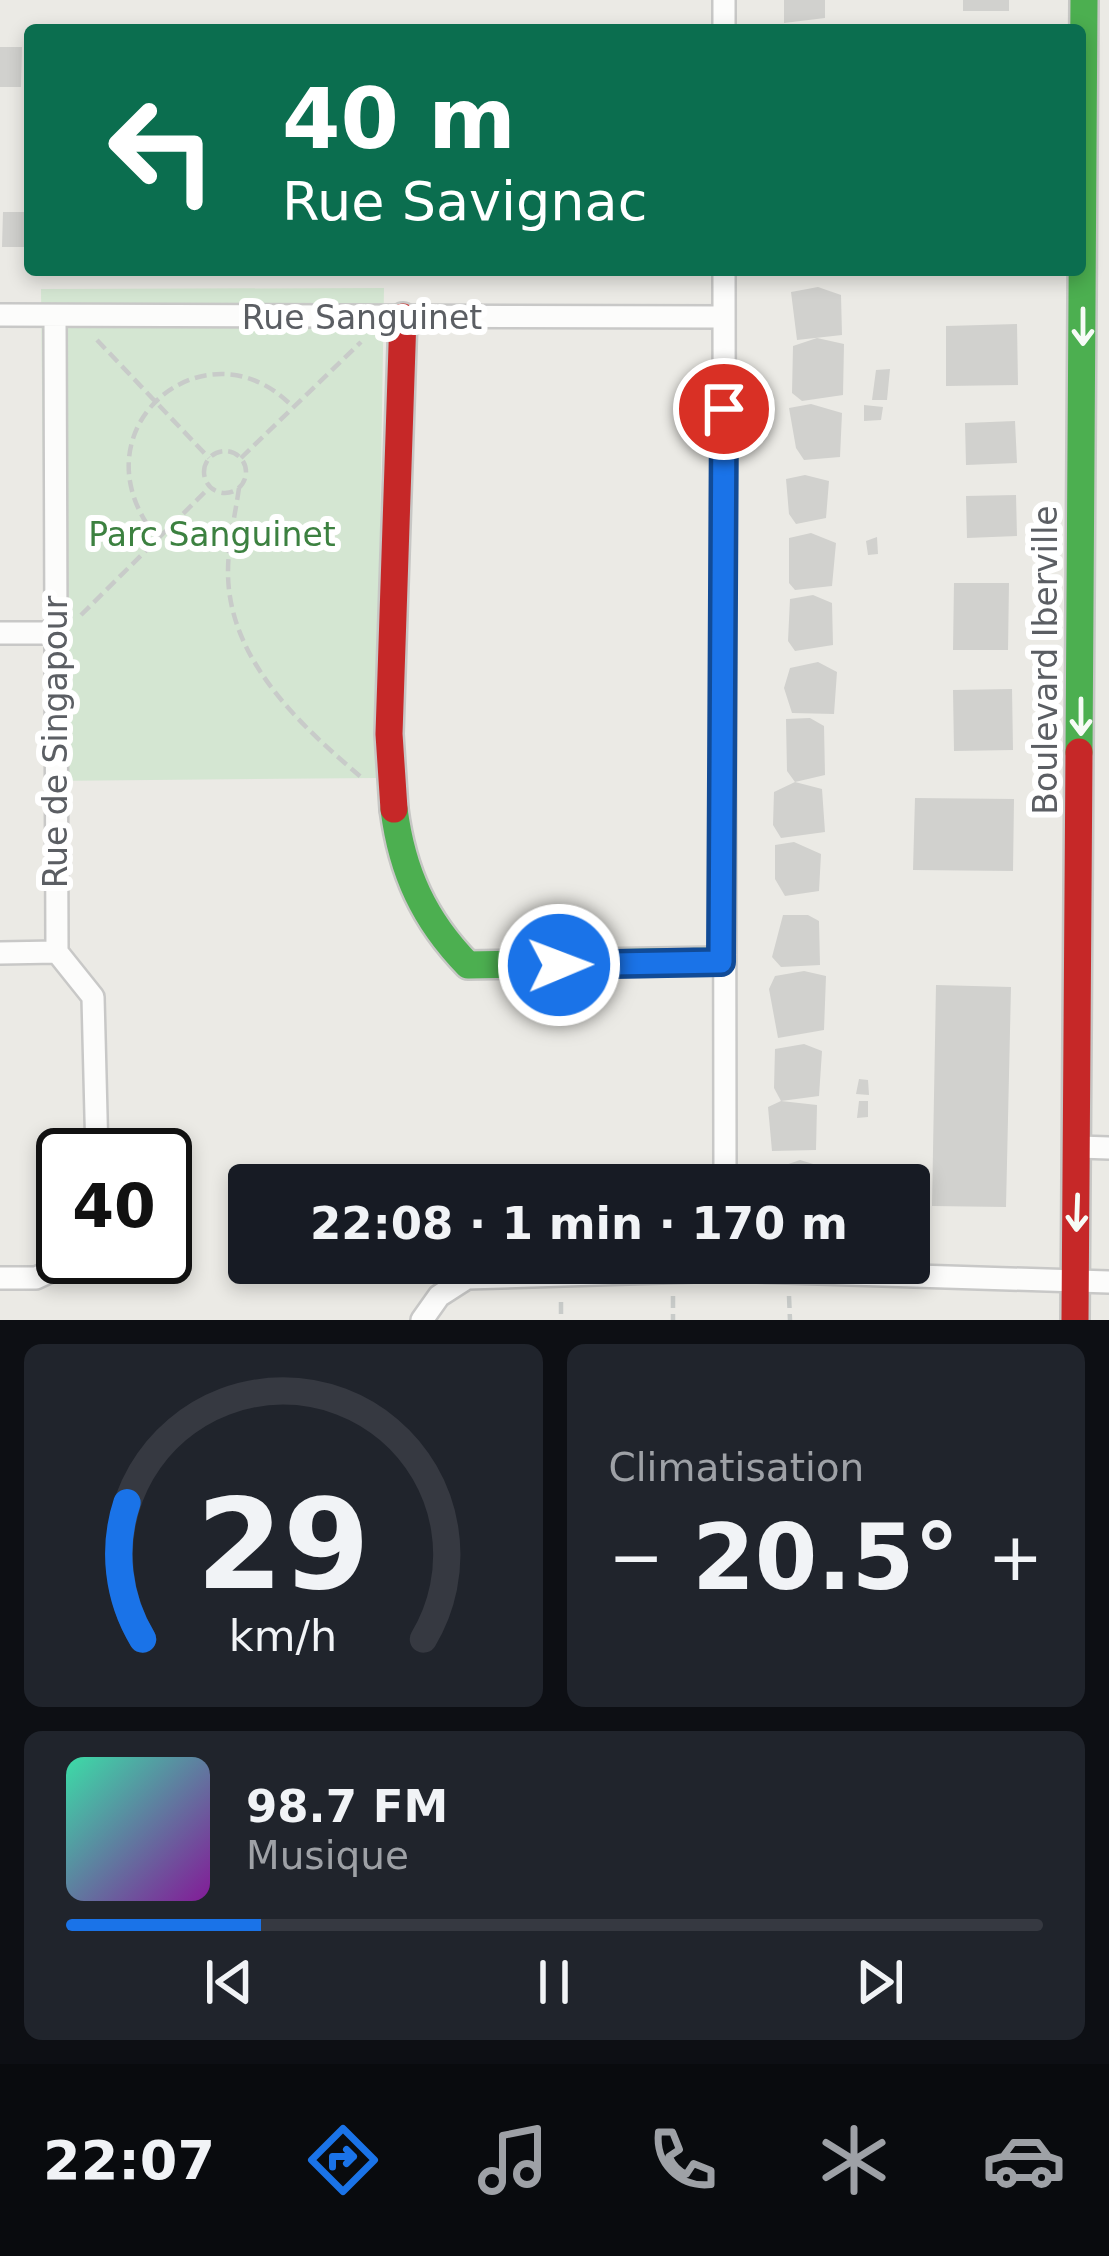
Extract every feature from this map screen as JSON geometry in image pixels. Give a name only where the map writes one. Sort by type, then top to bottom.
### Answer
[{"type":"street","points":[[724,276],[725,1164]]},
{"type":"street","name":"Boulevard Iberville","points":[[1075,1320],[1083,276]]},
{"type":"street","name":"Rue Sanguinet","points":[[0,315],[724,317]]},
{"type":"street","name":"Rue de Singapour","points":[[57,952],[53,638],[65,316]]},
{"type":"street","points":[[395,317],[391,803],[402,870],[442,943],[467,965],[721,962]]},
{"type":"street","points":[[0,633],[53,638]]},
{"type":"street","points":[[0,953],[57,952],[93,997],[96,1128]]},
{"type":"street","points":[[1079,1147],[1109,1148]]},
{"type":"street","points":[[930,1274],[1109,1282]]},
{"type":"street","points":[[0,1278],[36,1278]]},
{"type":"street","points":[[422,1320],[440,1296],[458,1284]]},
{"type":"path","points":[[65,316],[209,458]]},
{"type":"path","points":[[241,458],[395,317]]},
{"type":"path","points":[[158,539],[144,523],[126,477],[126,452],[156,401],[179,384],[208,375],[239,375],[263,382],[293,407]]},
{"type":"path","points":[[239,488],[221,494],[209,488],[203,476],[209,458],[221,451],[241,458],[246,470],[239,488],[228,573],[242,634],[289,713],[391,803]]},
{"type":"path","points":[[53,638],[209,488]]},
{"type":"green space","name":"Parc Sanguinet","points":[[384,288],[376,778],[46,781],[41,289]]},
{"type":"building","points":[[784,0],[825,0],[825,18],[784,23]]},
{"type":"building","points":[[963,0],[1009,0],[1009,11],[963,11]]},
{"type":"building","points":[[0,47],[22,47],[21,87],[0,87]]},
{"type":"building","points":[[3,212],[24,212],[24,247],[2,247]]},
{"type":"building","points":[[818,287],[841,295],[842,335],[797,340],[791,292]]},
{"type":"building","points":[[1017,324],[1018,385],[946,386],[946,326]]},
{"type":"building","points":[[817,338],[844,344],[843,395],[802,401],[792,393],[793,346]]},
{"type":"building","points":[[890,369],[887,400],[872,400],[876,370]]},
{"type":"building","points":[[811,404],[842,413],[840,457],[804,460],[796,448],[789,408]]},
{"type":"building","points":[[864,405],[883,407],[881,420],[864,421]]},
{"type":"building","points":[[1015,421],[1017,463],[966,465],[965,423]]},
{"type":"building","points":[[805,475],[829,481],[826,518],[796,524],[789,514],[786,479]]},
{"type":"building","points":[[1016,495],[1017,536],[967,538],[966,496]]},
{"type":"building","points":[[811,533],[836,543],[832,586],[795,590],[789,583],[789,538]]},
{"type":"building","points":[[877,537],[878,554],[868,555],[866,541]]},
{"type":"building","points":[[954,583],[1009,583],[1008,650],[953,650]]},
{"type":"building","points":[[813,595],[832,603],[833,645],[795,651],[788,641],[790,599]]},
{"type":"building","points":[[818,662],[837,672],[834,714],[792,713],[784,688],[790,668]]},
{"type":"building","points":[[1012,689],[1013,750],[954,751],[953,690]]},
{"type":"building","points":[[810,718],[824,726],[825,775],[795,782],[787,771],[786,719]]},
{"type":"building","points":[[795,782],[822,789],[825,832],[781,838],[773,825],[774,792]]},
{"type":"building","points":[[915,798],[1014,799],[1013,871],[913,870]]},
{"type":"building","points":[[794,842],[821,854],[819,891],[785,896],[775,879],[775,845]]},
{"type":"building","points":[[783,915],[808,915],[819,921],[820,965],[781,967],[772,957]]},
{"type":"building","points":[[804,971],[826,976],[824,1030],[778,1038],[769,989],[775,976]]},
{"type":"building","points":[[936,985],[1011,987],[1006,1207],[932,1206]]},
{"type":"building","points":[[804,1044],[822,1051],[819,1096],[781,1101],[774,1088],[775,1049]]},
{"type":"building","points":[[859,1079],[868,1080],[869,1095],[856,1094]]},
{"type":"building","points":[[781,1101],[817,1105],[816,1150],[772,1151],[768,1107]]},
{"type":"building","points":[[859,1101],[868,1101],[868,1117],[857,1118]]},
{"type":"traffic: fast","points":[[1084,0],[1084,24]]},
{"type":"traffic: fast","points":[[1079,752],[1082,276]]},
{"type":"traffic: fast","points":[[394,809],[418,894],[468,965],[721,961]]},
{"type":"traffic: jam","points":[[394,809],[389,734],[403,317]]},
{"type":"traffic: jam","points":[[1075,1320],[1079,752]]},
{"type":"route","points":[[559,965],[721,962],[724,409]]}]
